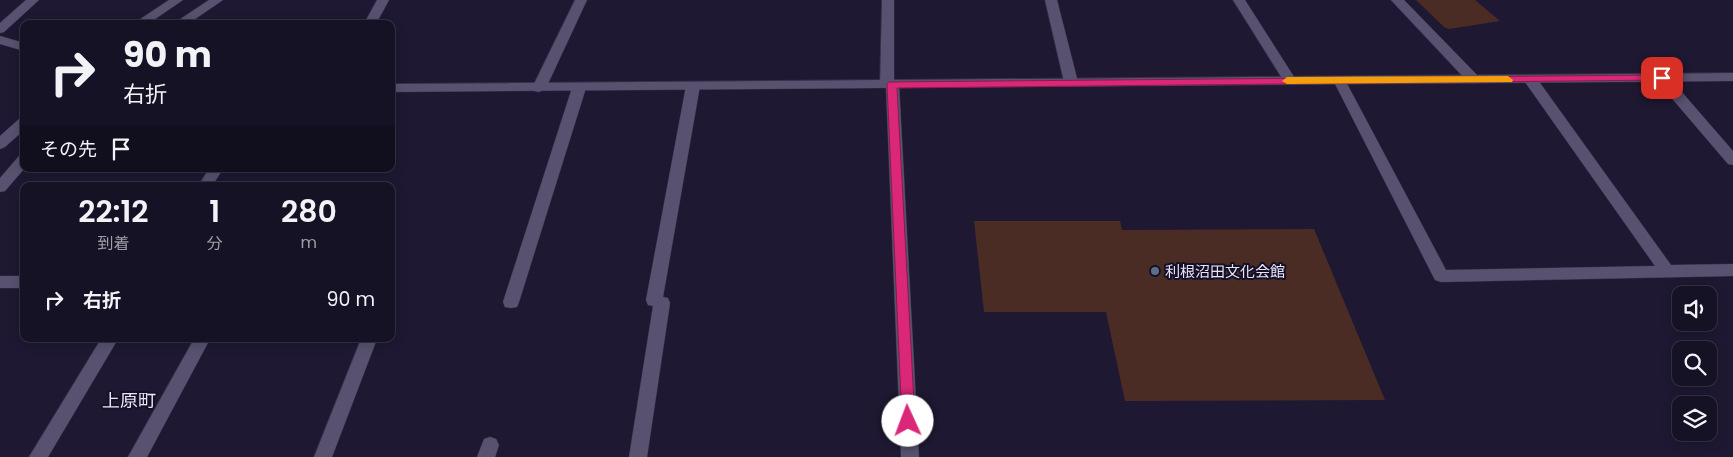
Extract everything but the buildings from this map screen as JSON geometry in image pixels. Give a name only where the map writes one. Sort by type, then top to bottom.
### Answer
[{"type":"street","points":[[0,28],[33,0]]},
{"type":"street","points":[[145,20],[177,0]]},
{"type":"street","points":[[185,20],[217,0]]},
{"type":"street","points":[[372,20],[383,0]]},
{"type":"street","points":[[539,88],[581,0]]},
{"type":"street","points":[[888,0],[890,84],[910,457]]},
{"type":"street","points":[[1051,0],[1072,82]]},
{"type":"street","points":[[1239,0],[1290,80]]},
{"type":"street","points":[[1397,0],[1474,80]]},
{"type":"street","points":[[0,40],[20,46]]},
{"type":"street","points":[[395,88],[579,88],[1733,77]]},
{"type":"street","points":[[1662,78],[1733,160]]},
{"type":"street","points":[[1530,79],[1666,271]]},
{"type":"street","points":[[1339,80],[1441,276],[1733,270]]},
{"type":"street","points":[[638,457],[658,301],[693,86]]},
{"type":"street","points":[[511,302],[579,88]]},
{"type":"street","points":[[0,144],[20,126]]},
{"type":"street","points":[[0,187],[20,164]]},
{"type":"street","points":[[0,282],[20,282]]},
{"type":"street","points":[[38,457],[108,342]]},
{"type":"street","points":[[137,457],[200,342]]},
{"type":"street","points":[[323,457],[368,342]]},
{"type":"slow traffic","points":[[1287,81],[1508,80]]},
{"type":"place","name":"利根沼田文化会館","points":[[1155,271]]},
{"type":"district","name":"上原町","points":[[129,400]]},
{"type":"route","points":[[908,421],[904,295],[892,84],[1662,78]]}]
